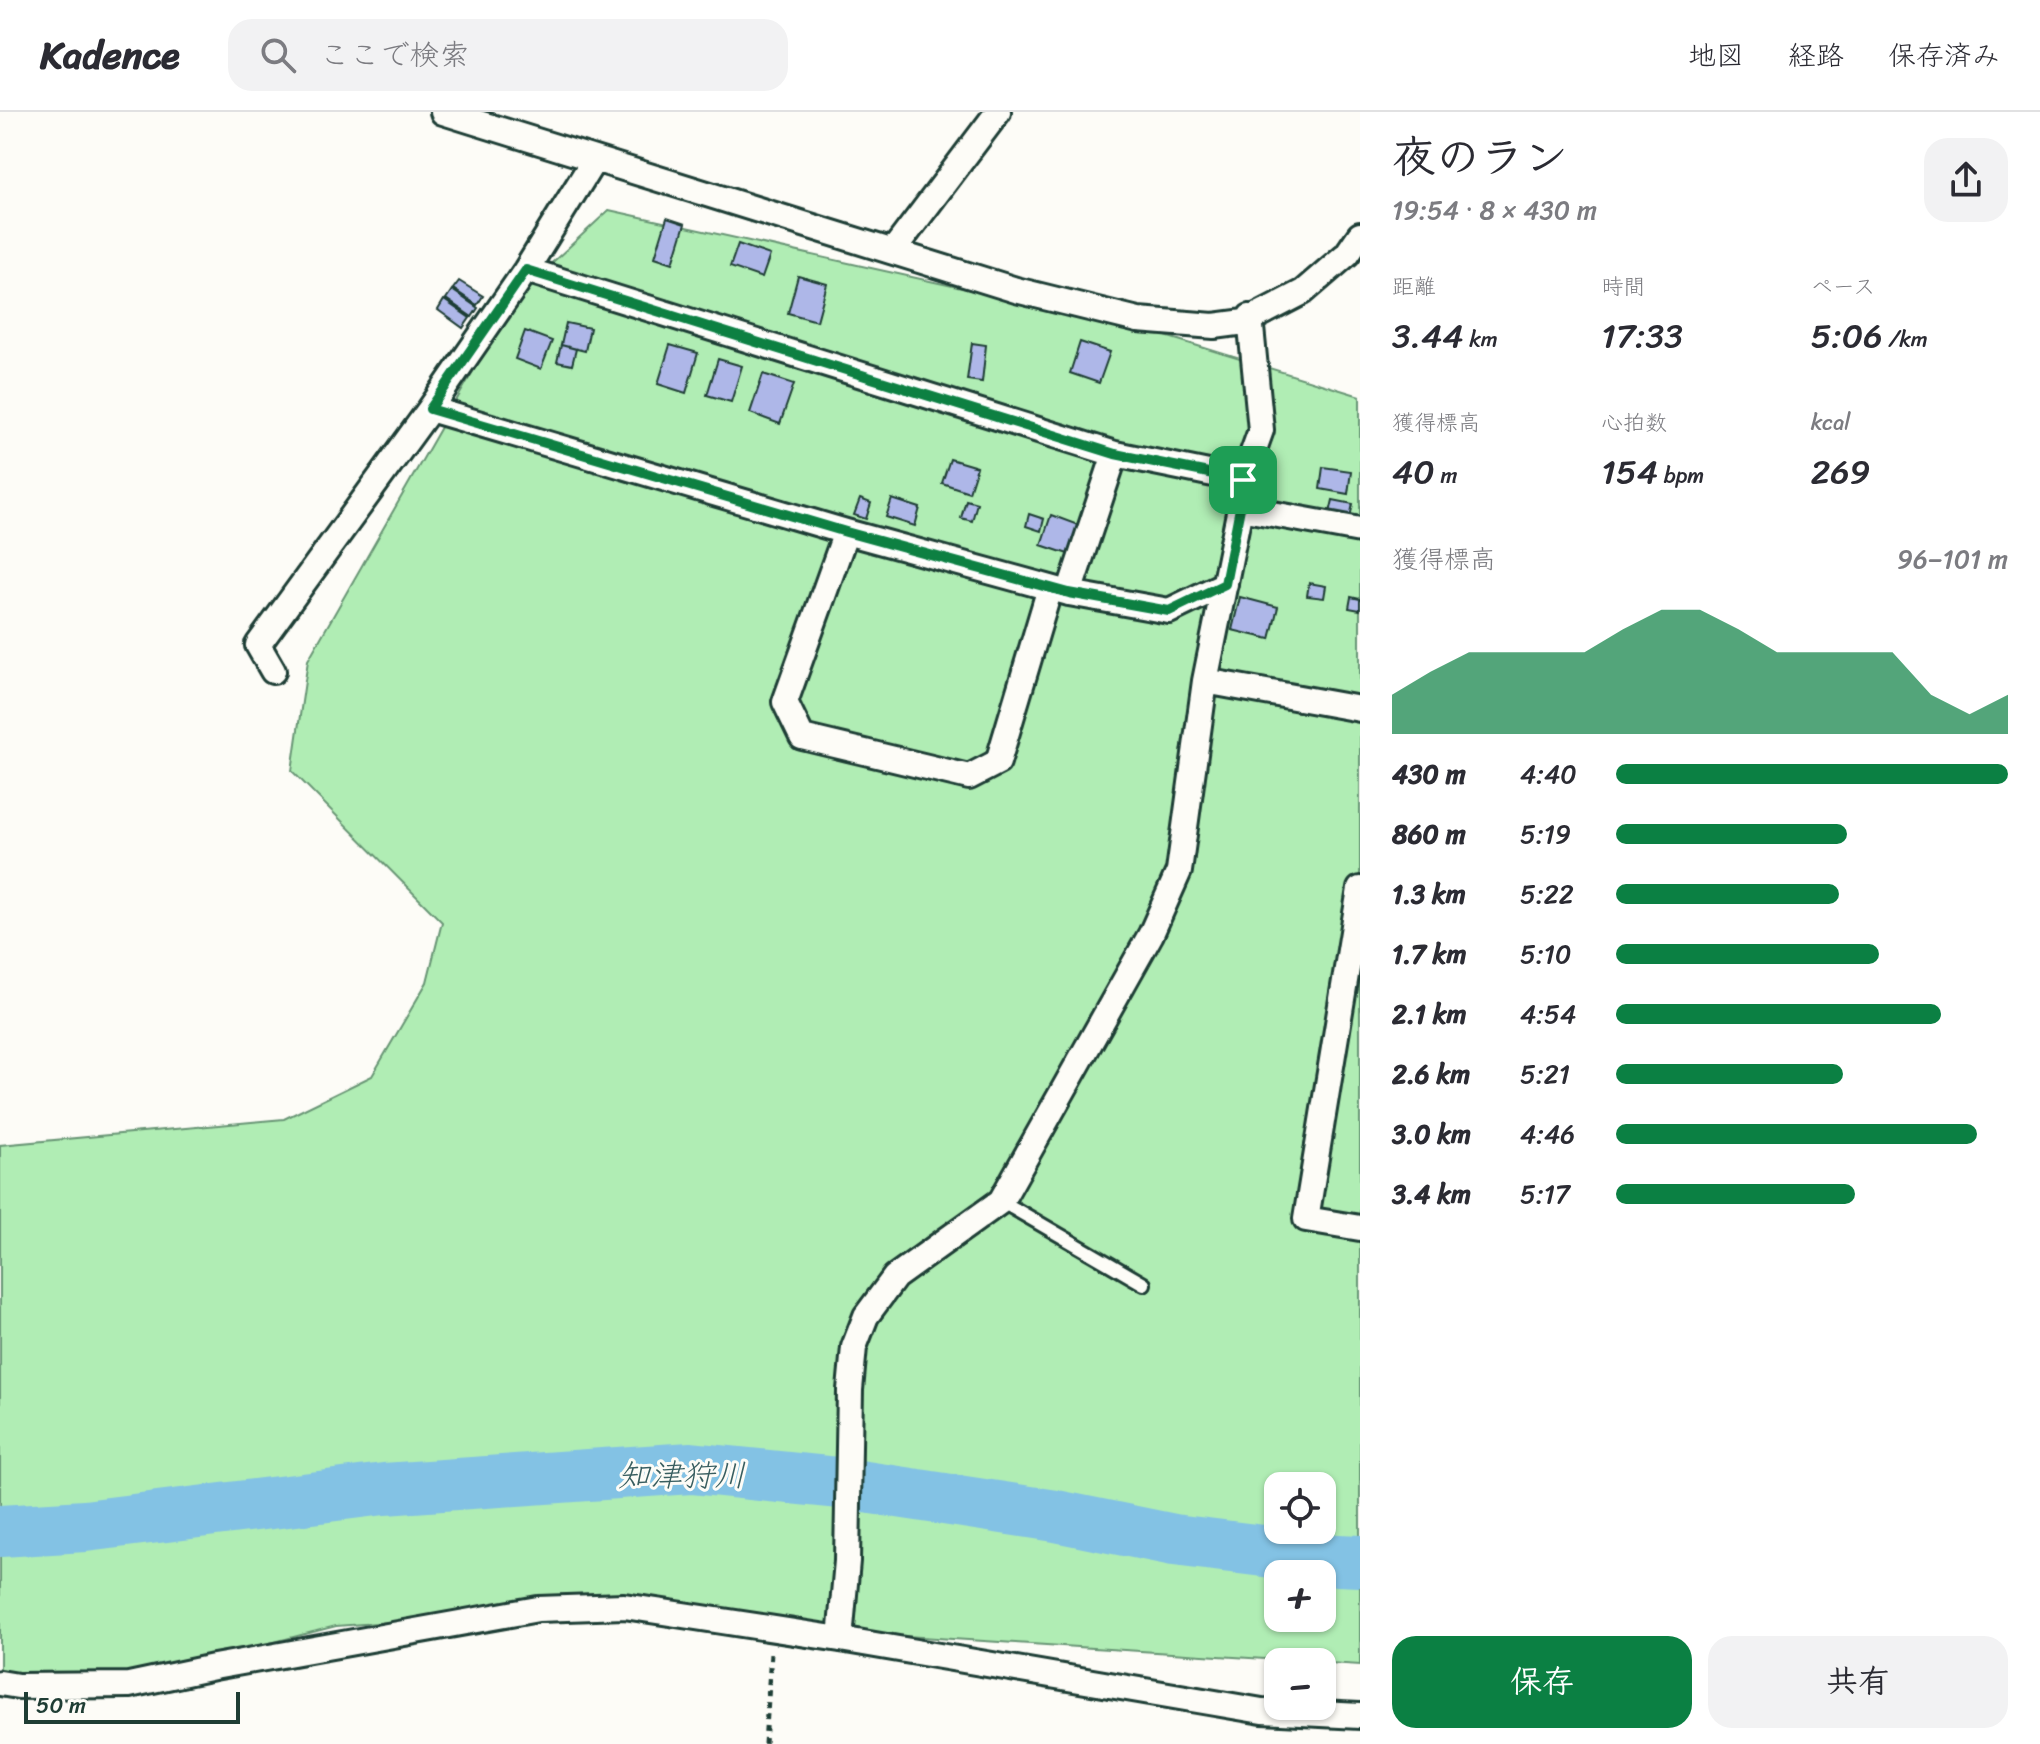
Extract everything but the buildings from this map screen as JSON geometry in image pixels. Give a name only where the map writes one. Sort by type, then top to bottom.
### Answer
[{"type":"street","points":[[443,112],[1016,290],[1138,320],[1214,326],[1245,322],[1303,292],[1347,254],[1360,235]]},
{"type":"street","points":[[893,251],[998,112]]},
{"type":"street","points":[[273,671],[258,645],[430,409],[526,270],[594,160]]},
{"type":"street","points":[[526,270],[1115,454],[1243,480]]},
{"type":"street","points":[[840,1639],[847,1561],[850,1390],[854,1347],[866,1316],[895,1277],[1001,1201],[1151,934],[1179,871],[1205,681],[1243,480],[1261,430],[1250,317]]},
{"type":"street","points":[[430,409],[846,532],[1060,590],[1169,611],[1225,584]]},
{"type":"street","points":[[846,532],[785,702],[802,737],[969,777],[998,762],[1060,590],[1115,454]]},
{"type":"street","points":[[1240,508],[1360,530]]},
{"type":"street","points":[[1205,681],[1360,709]]},
{"type":"street","points":[[1360,891],[1306,1219],[1360,1228]]},
{"type":"street","points":[[0,1683],[18,1686],[129,1685],[538,1609],[624,1606],[840,1639],[1262,1711],[1360,1716]]},
{"type":"lane","points":[[1001,1201],[1144,1284]]},
{"type":"path","points":[[765,1744],[772,1628]]},
{"type":"green space","points":[[609,210],[1133,326],[1360,396],[1360,1665],[1336,1663],[1336,1648],[1264,1648],[1264,1659],[529,1612],[336,1626],[131,1679],[0,1693],[0,1145],[284,1119],[372,1076],[427,982],[442,922],[292,771],[308,660],[516,296]]},
{"type":"waterway","name":"知津狩川","points":[[0,1531],[85,1526],[384,1489],[691,1468],[839,1483],[1056,1516],[1174,1540],[1360,1561]]},
{"type":"route","points":[[526,270],[1115,454],[1243,480],[1225,584],[1169,611],[1050,588],[846,532],[430,409],[526,270]]}]
